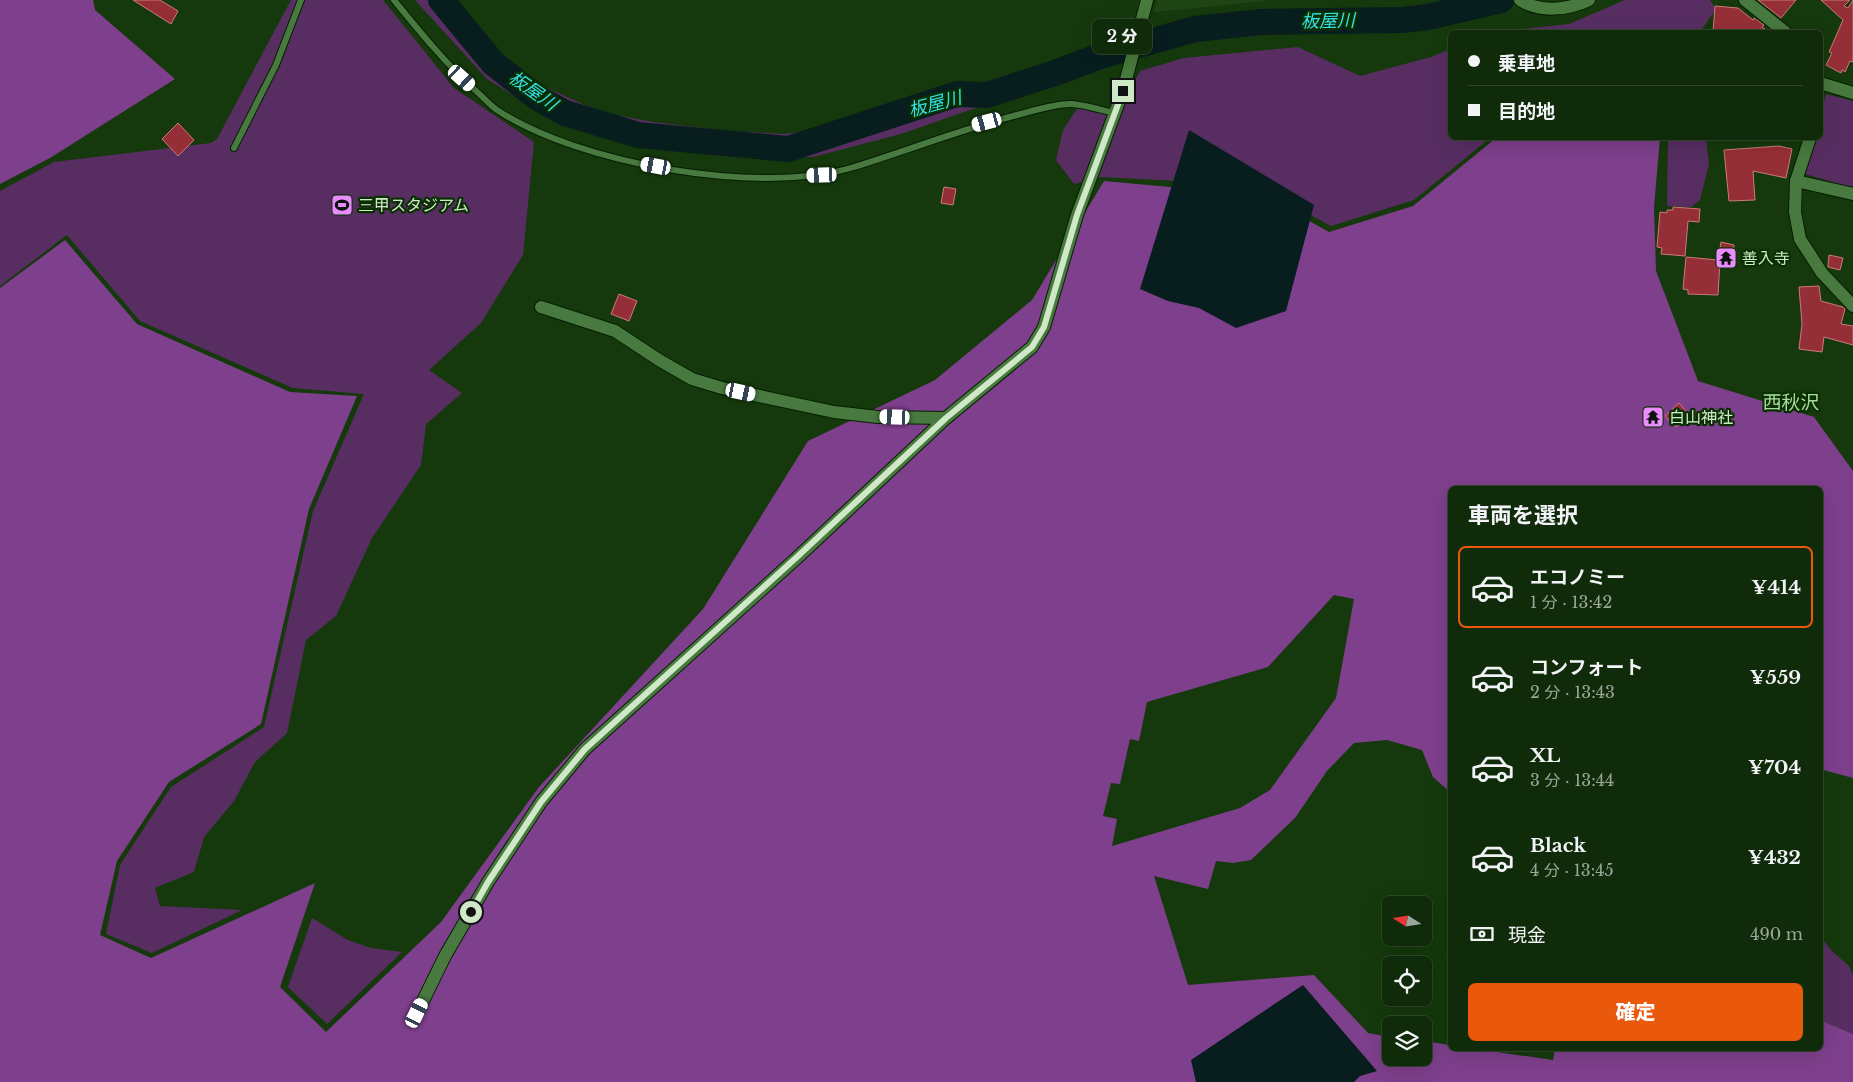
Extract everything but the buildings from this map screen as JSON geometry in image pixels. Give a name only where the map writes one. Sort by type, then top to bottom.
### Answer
[{"type":"street","points":[[417,1013],[445,956],[488,882],[541,802],[585,749],[806,549],[946,418],[1032,347],[1044,327],[1077,215],[1130,65],[1147,0]]},
{"type":"street","points":[[1522,1],[1553,10],[1579,5],[1589,0]]},
{"type":"street","points":[[1745,0],[1782,30]]},
{"type":"street","points":[[1823,87],[1853,93]]},
{"type":"street","points":[[1809,140],[1796,181],[1795,212],[1800,239],[1822,273],[1853,306]]},
{"type":"street","points":[[1796,181],[1853,194]]},
{"type":"street","points":[[541,307],[615,332],[692,378],[722,388],[834,412],[878,417],[946,418]]},
{"type":"lane","points":[[234,148],[276,64],[301,0]]},
{"type":"lane","points":[[394,0],[450,68],[497,110],[552,139],[588,151],[702,174],[750,178],[822,175],[853,168],[972,126],[1032,111],[1071,104],[1114,113]]},
{"type":"shaded area","points":[[0,0],[93,0],[95,10],[175,79],[50,158],[0,184]]},
{"type":"shaded area","name":"三甲スタジアム","points":[[291,0],[383,0],[454,88],[534,142],[523,255],[481,323],[429,370],[462,393],[426,424],[421,465],[372,538],[336,616],[306,640],[287,733],[255,762],[234,801],[204,837],[194,872],[155,888],[160,906],[242,910],[152,953],[106,934],[120,865],[171,787],[264,727],[313,511],[364,394],[293,388],[140,321],[67,235],[0,286],[0,191],[54,162],[211,143],[217,139]]},
{"type":"shaded area","points":[[415,0],[433,0],[484,64],[514,90],[521,100],[487,79]]},
{"type":"shaded area","points":[[1157,0],[1265,0],[1265,1],[1154,12]]},
{"type":"shaded area","points":[[1625,0],[1710,0],[1716,9],[1701,30],[1513,30],[1569,24]]},
{"type":"shaded area","points":[[1298,47],[1360,76],[1431,57],[1448,50],[1448,140],[1488,140],[1414,200],[1331,226],[1255,185],[1102,177],[1074,184],[1056,160],[1063,130],[1077,109],[1120,107],[1140,71],[1184,58]]},
{"type":"shaded area","points":[[503,60],[545,87],[600,112],[653,122],[728,131],[784,134],[839,128],[814,139],[770,143],[627,127],[558,104],[532,90],[511,73]]},
{"type":"shaded area","points":[[1826,94],[1853,101],[1853,188],[1805,174],[1814,140],[1823,140],[1823,106]]},
{"type":"shaded area","points":[[963,98],[973,100],[981,106],[901,134],[813,157],[777,157],[810,151]]},
{"type":"shaded area","points":[[1494,140],[1660,140],[1654,207],[1656,271],[1698,381],[1814,417],[1853,471],[1853,778],[1823,770],[1823,486],[1448,486],[1448,790],[1433,777],[1422,750],[1387,740],[1354,743],[1327,771],[1295,818],[1251,860],[1233,863],[1216,861],[1208,889],[1154,876],[1188,985],[1314,975],[1368,1033],[1382,1035],[1382,1066],[1432,1066],[1432,1042],[1448,1045],[1448,1051],[1490,1051],[1553,1060],[1555,1051],[1823,1051],[1823,1021],[1853,1034],[1853,1082],[0,1082],[0,288],[65,240],[137,324],[290,392],[357,396],[309,509],[261,724],[169,782],[117,861],[100,935],[151,958],[315,883],[280,987],[326,1032],[441,922],[539,787],[703,609],[808,441],[935,380],[1032,300],[1104,181],[1259,193],[1329,232],[1413,206]],"holes":[[[1334,595],[1354,599],[1336,698],[1270,790],[1240,808],[1112,846],[1117,819],[1103,816],[1111,783],[1120,784],[1130,739],[1139,741],[1147,702],[1268,667]]]},
{"type":"shaded area","points":[[1668,140],[1706,140],[1709,164],[1700,200],[1691,207],[1667,206]]},
{"type":"shaded area","points":[[312,918],[348,940],[371,948],[402,952],[327,1024],[288,987]]},
{"type":"shaded area","points":[[1823,940],[1832,951],[1849,966],[1853,975],[1853,1034],[1823,1021]]},
{"type":"water","points":[[1189,130],[1314,205],[1286,311],[1236,328],[1199,308],[1168,301],[1140,289]]},
{"type":"water","points":[[1303,985],[1377,1071],[1360,1076],[1354,1082],[1196,1082],[1191,1060]]},
{"type":"waterway","name":"板屋川","points":[[441,0],[493,63],[538,98],[565,113],[638,135],[788,149],[957,94],[987,95],[1100,56],[1195,29],[1261,22],[1402,20],[1428,17],[1501,0]]},
{"type":"place","name":"三甲スタジアム","points":[[342,205]]},
{"type":"place","name":"善入寺","points":[[1726,258]]},
{"type":"place","name":"白山神社","points":[[1653,417]]},
{"type":"district","name":"西秋沢","points":[[1791,402]]},
{"type":"route","points":[[471,912],[488,882],[541,802],[585,749],[798,556],[946,418],[1032,347],[1044,327],[1077,215],[1123,91]]}]
